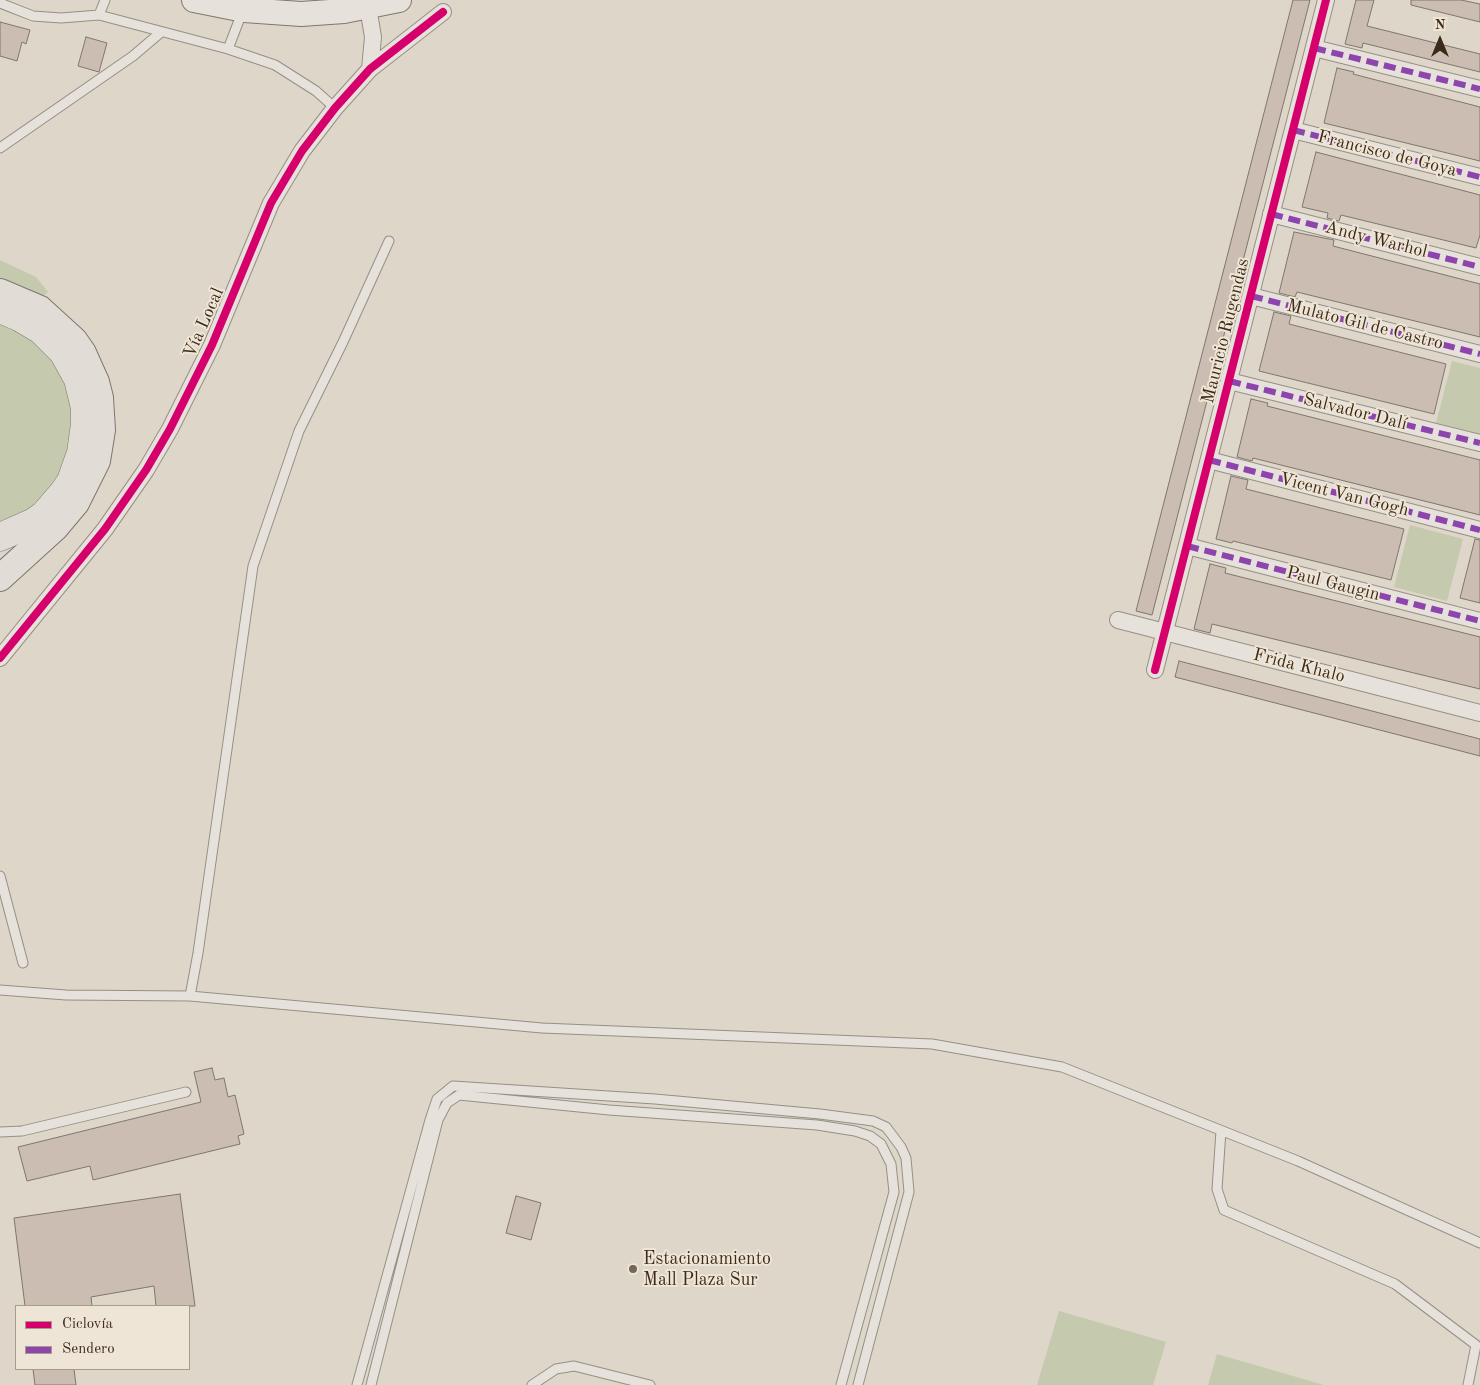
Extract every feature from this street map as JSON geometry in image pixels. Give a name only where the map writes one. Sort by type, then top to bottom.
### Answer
[{"type":"highway","points":[[0,309],[19,317],[41,330],[63,352],[78,379],[85,408],[85,424],[77,467],[64,493],[34,522],[0,537]]},
{"type":"main road","points":[[0,292],[40,309],[74,340],[96,382],[100,398],[102,430],[96,461],[76,503],[55,528],[0,578]]},
{"type":"street","points":[[194,0],[244,5],[301,14],[368,7],[399,0]]},
{"type":"street","name":"Mauricio Rugendas","points":[[1155,670],[1326,0]]},
{"type":"street","points":[[368,7],[373,37],[370,69]]},
{"type":"street","name":"Vía Local","points":[[0,658],[105,529],[146,470],[192,388],[271,204],[302,151],[335,108],[370,69],[443,12]]},
{"type":"street","points":[[1314,48],[1480,89]]},
{"type":"street","name":"Francisco de Goya","points":[[1293,130],[1480,178]]},
{"type":"street","name":"Andy Warhol","points":[[1272,214],[1480,266]]},
{"type":"street","name":"Mulato Gil de Castro","points":[[1251,296],[1480,354]]},
{"type":"street","name":"Salvador Dalí","points":[[1229,381],[1480,443]]},
{"type":"street","name":"Vicent Van Gogh","points":[[1209,460],[1480,530]]},
{"type":"street","name":"Paul Gaugin","points":[[1187,546],[1480,621]]},
{"type":"street","name":"Frida Khalo","points":[[1118,620],[1480,713]]},
{"type":"lane","points":[[99,15],[105,0]]},
{"type":"lane","points":[[0,3],[34,16],[61,18],[99,15],[160,33],[228,49],[275,65],[316,91],[335,108]]},
{"type":"lane","points":[[228,49],[244,5]]},
{"type":"lane","points":[[0,148],[134,56],[160,33]]},
{"type":"lane","points":[[190,996],[198,953],[253,566],[299,431],[343,342],[389,241]]},
{"type":"lane","points":[[0,876],[23,962]]},
{"type":"lane","points":[[0,990],[66,995],[190,996],[542,1028],[932,1044],[1062,1067],[1298,1161],[1480,1243]]},
{"type":"lane","points":[[357,1385],[430,1120],[438,1099],[453,1086],[655,1099],[820,1114],[873,1121],[886,1127],[901,1147],[906,1158],[909,1192],[858,1385]]},
{"type":"lane","points":[[0,1132],[22,1131],[186,1092]]},
{"type":"lane","points":[[371,1385],[438,1120],[447,1103],[459,1096],[609,1110],[817,1125],[855,1131],[870,1136],[881,1144],[891,1164],[894,1192],[841,1385]]},
{"type":"lane","points":[[1222,1131],[1217,1189],[1224,1210],[1395,1284],[1476,1345],[1468,1385]]},
{"type":"lane","points":[[532,1385],[556,1369],[574,1366],[650,1385]]},
{"type":"green space","points":[[0,260],[36,277],[48,292],[39,299],[0,288]]},
{"type":"green space","points":[[0,321],[25,330],[50,355],[63,374],[73,405],[72,444],[64,466],[43,497],[17,517],[0,524]]},
{"type":"green space","points":[[1452,361],[1480,368],[1480,434],[1436,423]]},
{"type":"green space","points":[[1410,525],[1463,539],[1447,601],[1394,587]]},
{"type":"green space","points":[[1059,1311],[1166,1342],[1153,1385],[1037,1385]]},
{"type":"green space","points":[[1217,1354],[1324,1385],[1208,1385]]},
{"type":"building","points":[[1293,0],[1310,0],[1152,615],[1136,611]]},
{"type":"building","points":[[1356,0],[1374,0],[1367,26],[1480,54],[1480,72],[1363,43],[1362,48],[1345,44]]},
{"type":"building","points":[[1411,0],[1461,0],[1480,4],[1480,22],[1411,5]]},
{"type":"building","points":[[0,22],[30,30],[26,44],[22,42],[17,61],[0,56]]},
{"type":"building","points":[[86,37],[107,43],[99,72],[78,66]]},
{"type":"building","points":[[1337,68],[1354,72],[1353,74],[1480,107],[1480,161],[1324,123]]},
{"type":"building","points":[[1316,152],[1480,195],[1480,235],[1476,248],[1341,215],[1339,221],[1327,218],[1328,213],[1302,207]]},
{"type":"building","points":[[1294,232],[1334,240],[1333,246],[1480,284],[1480,337],[1297,292],[1295,297],[1279,293]]},
{"type":"building","points":[[1274,312],[1291,316],[1289,324],[1446,364],[1434,414],[1259,371]]},
{"type":"building","points":[[1251,399],[1268,403],[1267,406],[1480,460],[1480,515],[1253,458],[1252,461],[1237,457]]},
{"type":"building","points":[[1231,476],[1248,480],[1246,489],[1404,529],[1391,580],[1233,541],[1232,543],[1216,539]]},
{"type":"building","points":[[1475,539],[1480,540],[1480,603],[1460,598]]},
{"type":"building","points":[[1210,564],[1226,568],[1225,573],[1480,637],[1480,689],[1212,624],[1210,633],[1194,629]]},
{"type":"building","points":[[1179,661],[1480,739],[1480,756],[1175,677]]},
{"type":"building","points":[[212,1068],[215,1080],[224,1078],[228,1097],[235,1095],[244,1134],[238,1136],[240,1144],[93,1180],[90,1166],[27,1181],[18,1147],[201,1102],[194,1072]]},
{"type":"building","points":[[180,1194],[195,1306],[156,1305],[154,1286],[91,1297],[92,1305],[25,1305],[14,1218]]},
{"type":"building","points":[[516,1196],[541,1203],[531,1240],[506,1233]]},
{"type":"building","points":[[33,1370],[74,1370],[76,1385],[35,1385]]},
{"type":"marked path","points":[[1314,48],[1480,89]]},
{"type":"marked path","points":[[1293,130],[1480,177]]},
{"type":"marked path","points":[[1271,214],[1480,267]]},
{"type":"marked path","points":[[1251,296],[1480,354]]},
{"type":"marked path","points":[[1229,381],[1480,443]]},
{"type":"marked path","points":[[1209,460],[1480,530]]},
{"type":"marked path","points":[[1187,546],[1480,621]]},
{"type":"cycle path","points":[[1155,670],[1326,0]]},
{"type":"cycle path","points":[[0,658],[105,529],[146,470],[170,429],[212,345],[271,203],[302,151],[335,108],[370,69],[443,12]]},
{"type":"place","name":"Estacionamiento Mall Plaza Sur","points":[[633,1269]]}]
